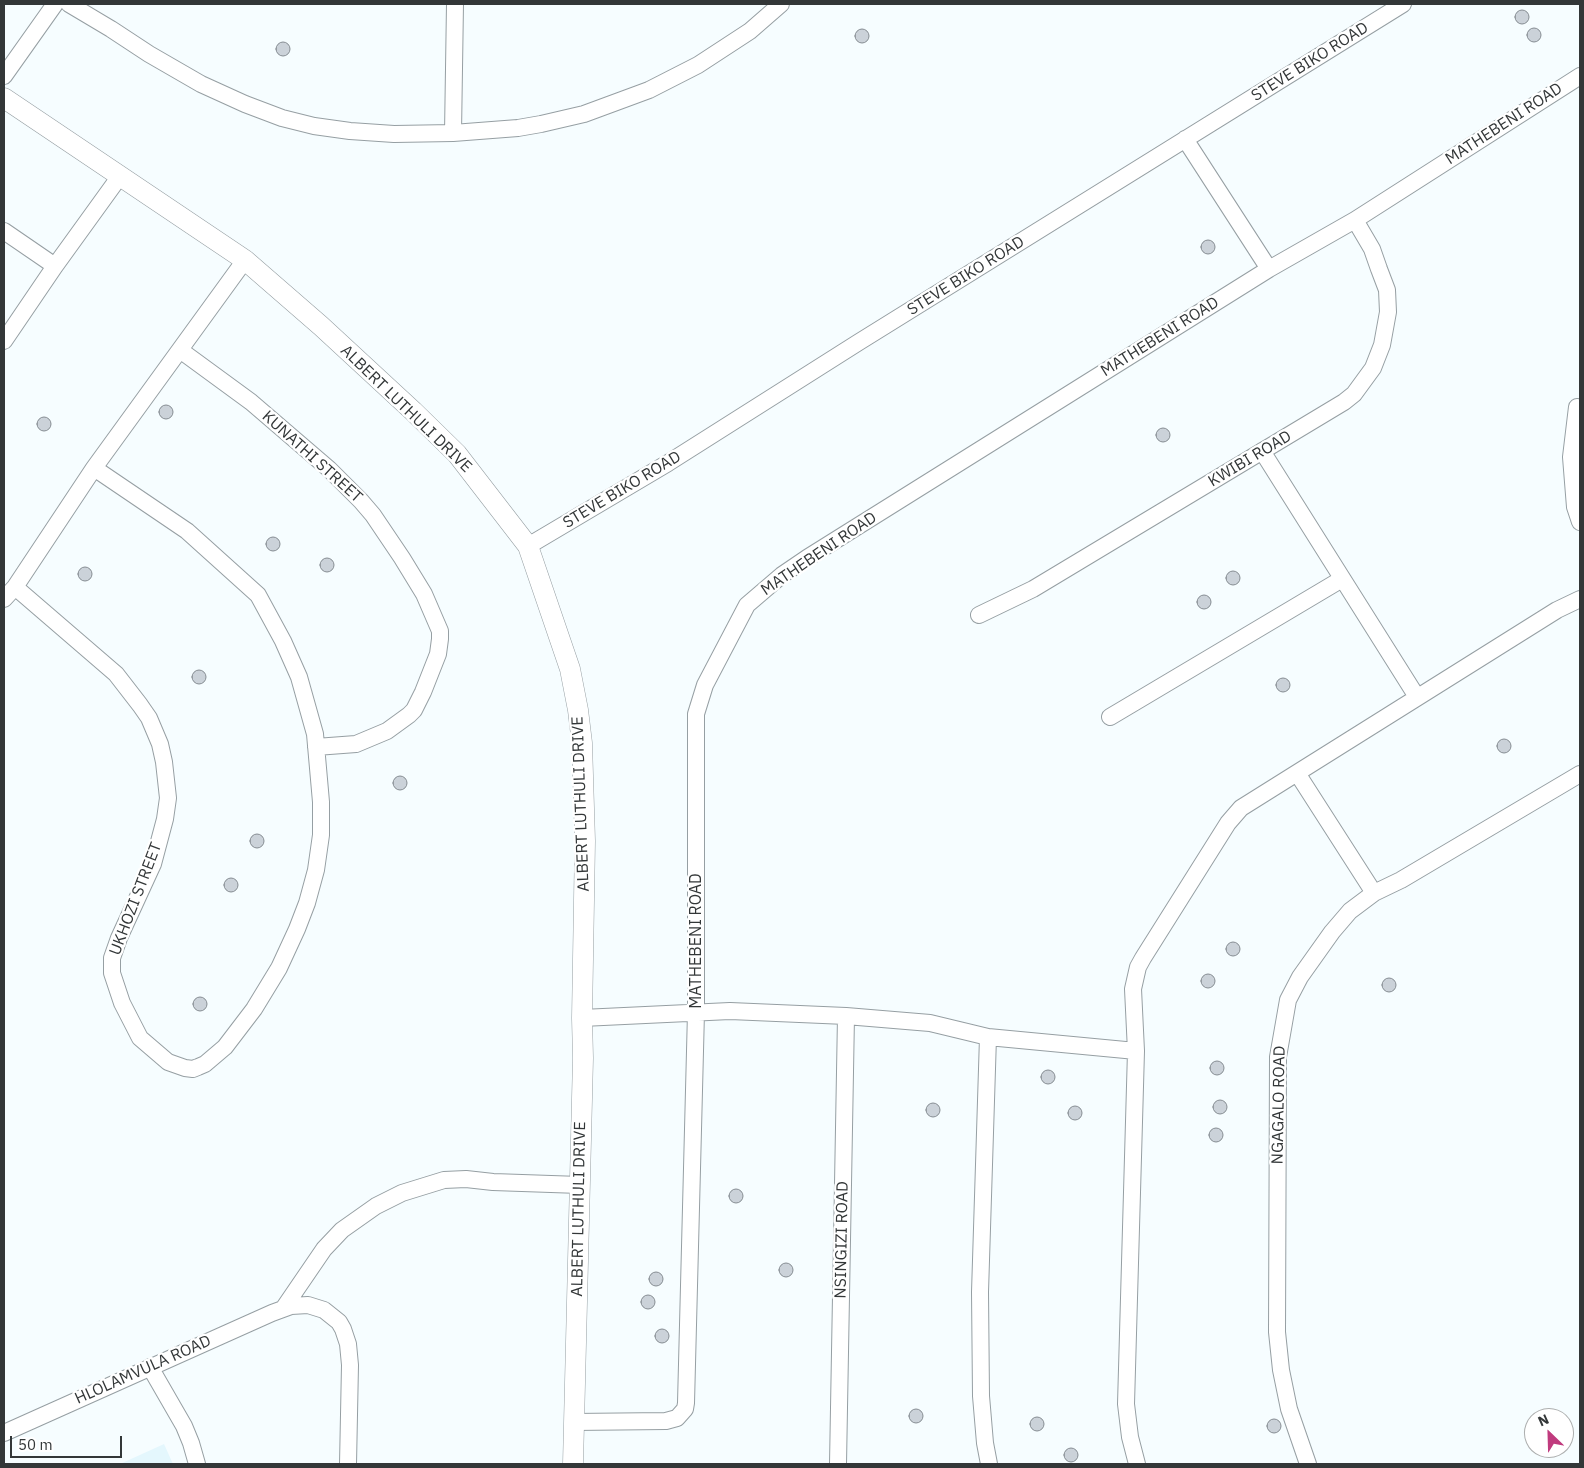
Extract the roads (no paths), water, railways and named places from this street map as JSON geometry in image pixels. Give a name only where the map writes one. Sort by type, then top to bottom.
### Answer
[{"type":"street","points":[[4,76],[55,4]]},
{"type":"street","points":[[69,4],[201,84],[282,118],[314,126],[394,134],[453,133],[518,128],[563,120],[608,106],[649,90],[680,75],[750,31],[781,4]]},
{"type":"street","points":[[453,133],[455,4]]},
{"type":"street","name":"STEVE BIKO ROAD","points":[[528,546],[668,463],[1403,4]]},
{"type":"street","name":"MATHEBENI ROAD","points":[[573,1422],[666,1421],[677,1418],[686,1403],[696,1012],[696,714],[705,685],[747,605],[782,575],[807,558],[1269,269],[1355,220],[1580,76]]},
{"type":"street","name":"ALBERT LUTHULI DRIVE","points":[[4,98],[245,260],[328,333],[457,454],[528,546],[570,669],[582,743],[585,841],[583,1068],[573,1464]]},
{"type":"street","points":[[1185,139],[1269,269]]},
{"type":"street","points":[[4,341],[120,176]]},
{"type":"street","name":"KWIBI ROAD","points":[[979,615],[1033,589],[1344,402],[1362,385],[1374,368],[1382,345],[1388,322],[1387,290],[1372,249],[1355,220]]},
{"type":"street","points":[[4,231],[55,266]]},
{"type":"street","points":[[4,599],[15,587],[94,468],[245,260]]},
{"type":"street","name":"KUNATHI STREET","points":[[180,350],[251,402],[329,468],[361,501],[373,515],[407,565],[424,594],[440,631],[438,654],[414,710],[409,716],[387,730],[361,742],[316,747]]},
{"type":"street","points":[[1577,407],[1571,457],[1575,507],[1580,522]]},
{"type":"street","points":[[1262,451],[1417,698]]},
{"type":"street","name":"UKHOZI STREET","points":[[15,587],[116,674],[149,718],[160,744],[168,798],[165,819],[153,864],[119,938],[112,958],[112,973],[122,1003],[140,1038],[159,1055],[177,1066],[185,1068],[198,1067],[205,1064],[225,1047],[254,1009],[279,968],[307,903],[319,854],[321,802],[315,734],[299,677],[284,641],[258,595],[187,531],[94,468]]},
{"type":"street","points":[[1110,718],[1342,579]]},
{"type":"street","points":[[1137,1464],[1130,1437],[1126,1404],[1136,1052],[1133,989],[1138,967],[1235,814],[1248,803],[1557,610],[1580,598]]},
{"type":"street","points":[[1297,773],[1374,893]]},
{"type":"street","name":"NGAGALO ROAD","points":[[1308,1464],[1289,1408],[1281,1370],[1277,1332],[1278,1057],[1288,1000],[1300,977],[1332,932],[1350,911],[1374,893],[1401,880],[1580,774]]},
{"type":"street","points":[[582,1018],[730,1010],[846,1016],[930,1023],[988,1037],[1136,1052]]},
{"type":"street","name":"NSINGIZI ROAD","points":[[838,1464],[846,1016]]},
{"type":"street","points":[[988,1037],[980,1292],[981,1396],[985,1443],[989,1464]]},
{"type":"street","points":[[283,1309],[324,1249],[342,1230],[376,1206],[402,1193],[444,1180],[466,1179],[493,1182],[580,1184]]},
{"type":"street","name":"HLOLAMVULA ROAD","points":[[4,1433],[283,1309],[299,1305],[316,1307],[332,1316],[343,1329],[348,1344],[350,1365],[348,1464]]},
{"type":"street","points":[[150,1367],[184,1426],[197,1464]]}]
